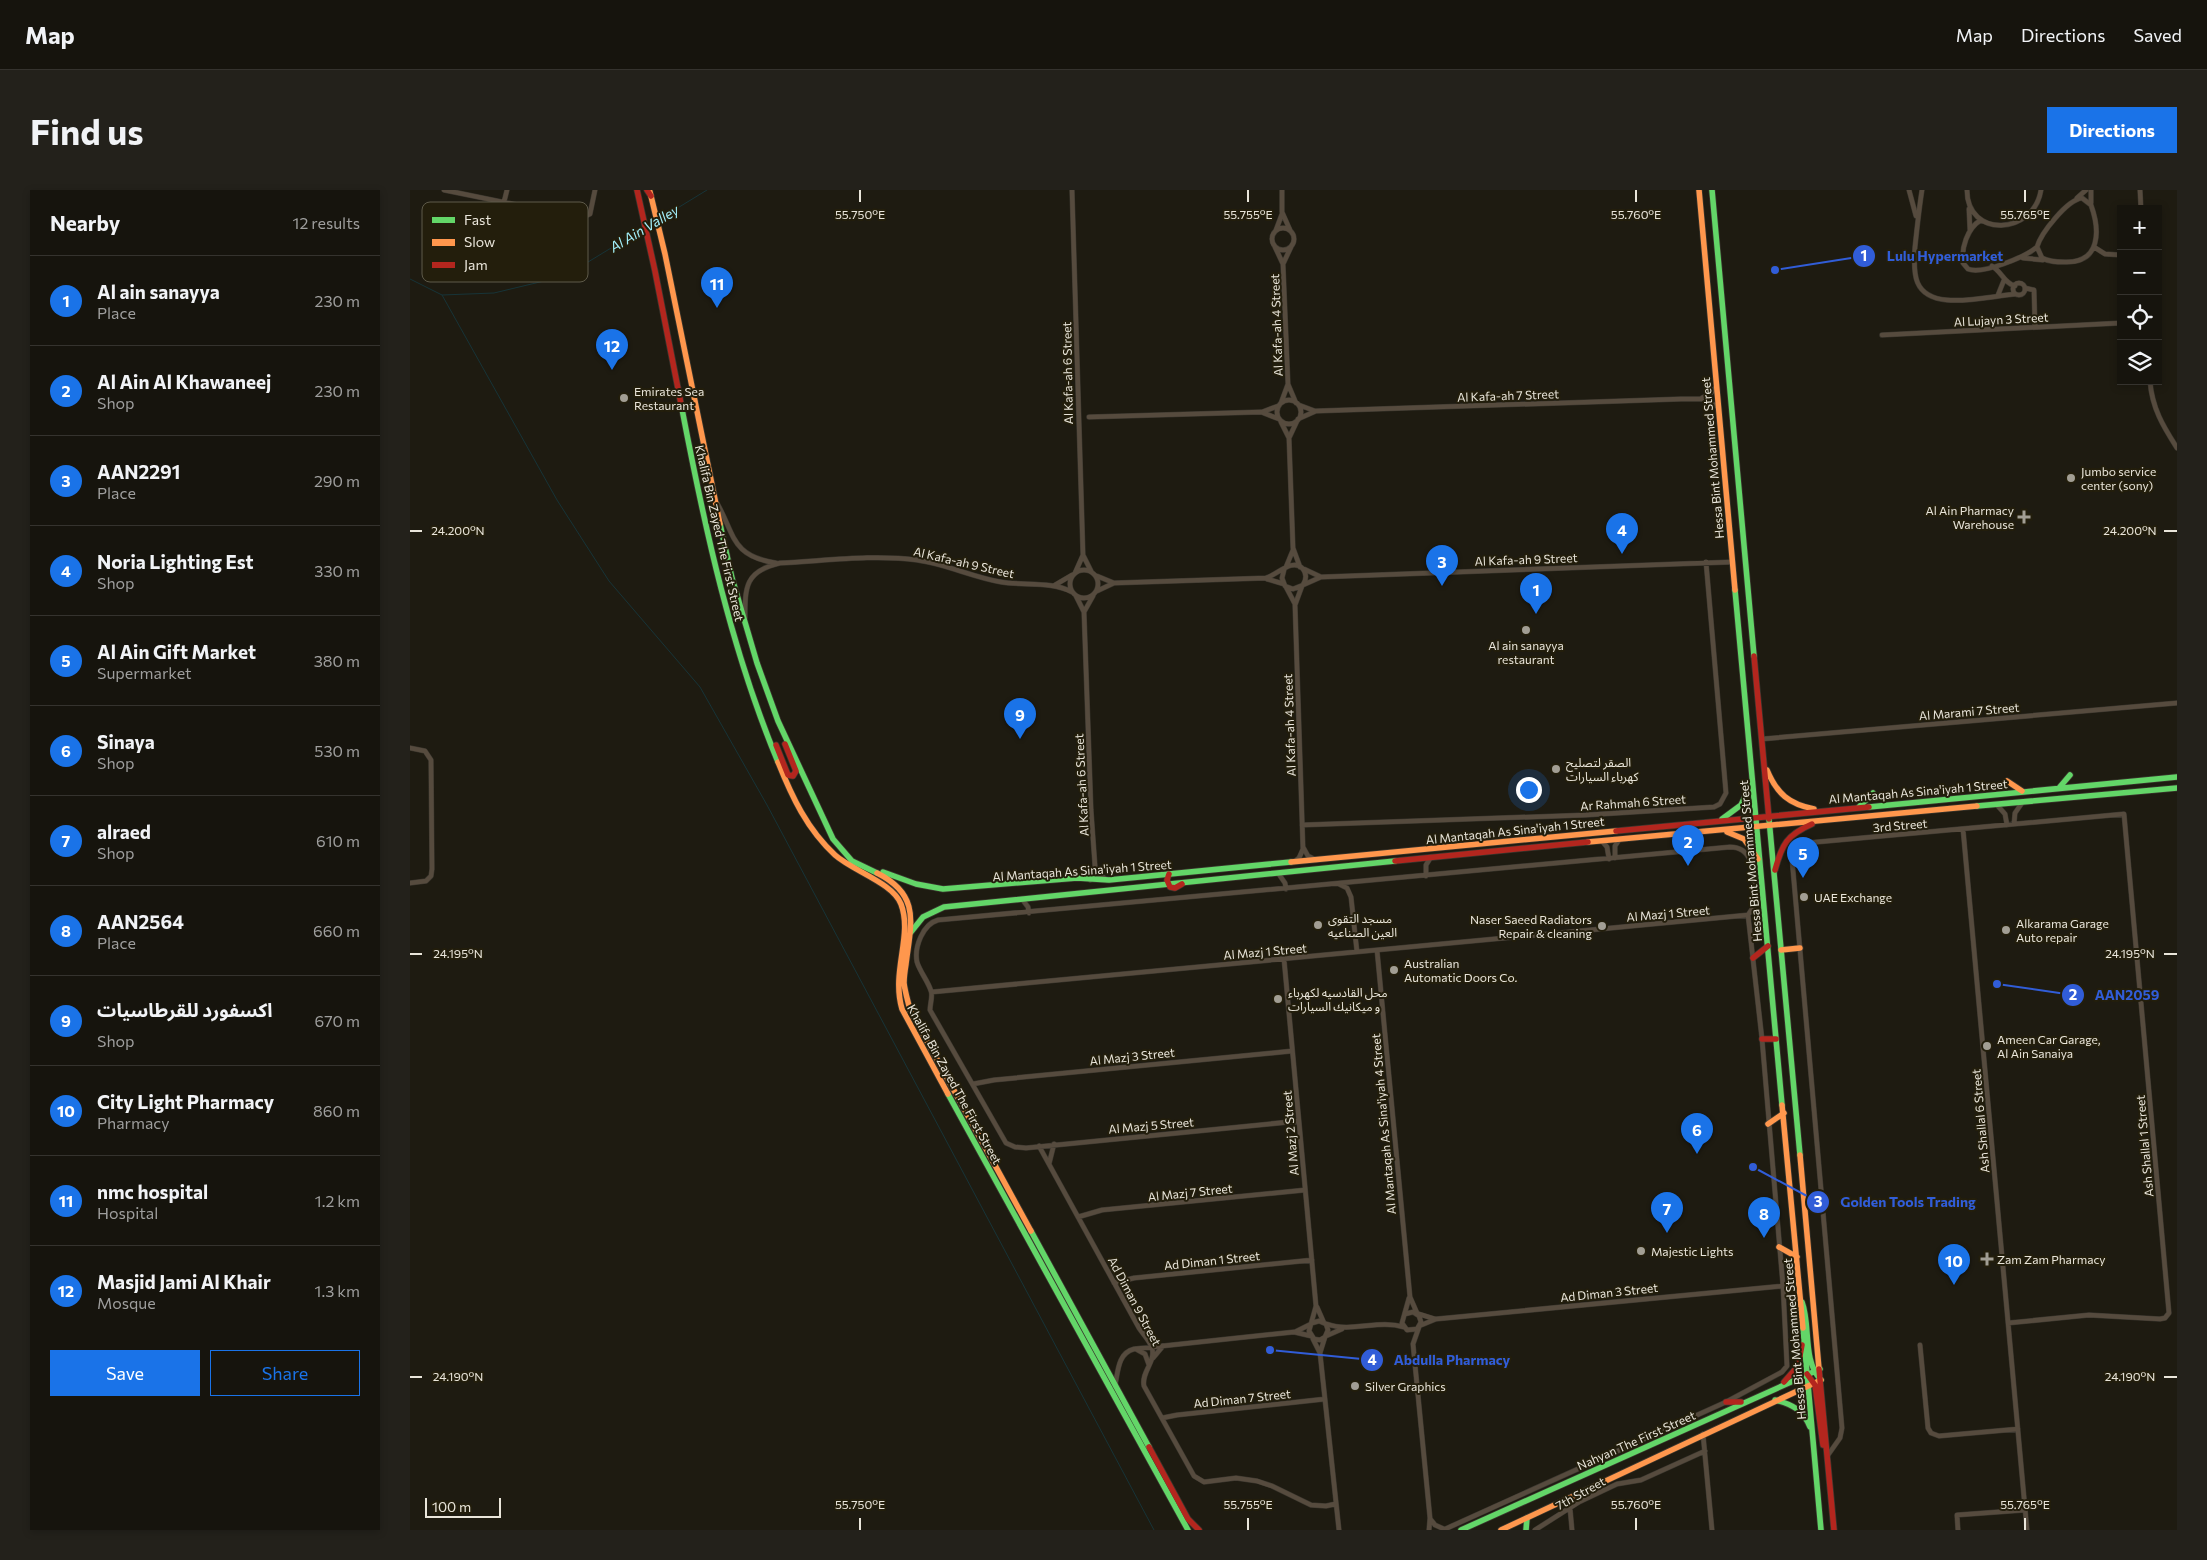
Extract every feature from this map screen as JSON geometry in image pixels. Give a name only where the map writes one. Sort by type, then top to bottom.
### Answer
[{"type":"main road","name":"Khalifa Bin Zayed The First Street","points":[[637,190],[710,547],[734,635],[770,738],[795,800],[814,835],[846,865],[891,890],[900,901],[904,922],[897,985],[902,1009],[1188,1530]]},
{"type":"main road","name":"Hessa Bint Mohammed Street","points":[[1699,190],[1803,1338],[1810,1373],[1808,1386],[1821,1530]]},
{"type":"main road","name":"Hessa Bint Mohammed Street","points":[[1712,190],[1834,1530]]},
{"type":"main road","name":"Khalifa Bin Zayed The First Street","points":[[649,191],[732,578],[778,721],[829,833],[841,851],[858,865],[891,880],[902,890],[911,909],[904,982],[910,1010],[1188,1519],[1199,1530]]},
{"type":"main road","points":[[770,738],[776,745],[788,775],[794,776],[796,771],[780,733],[778,721]]},
{"type":"main road","points":[[1764,761],[1774,788],[1783,798],[1799,806],[1823,810]]},
{"type":"main road","points":[[2059,788],[2070,775]]},
{"type":"main road","name":"Al Mantaqah As Sina'iyah 1 Street","points":[[858,865],[916,884],[943,889],[1077,878],[1109,880],[2177,777]]},
{"type":"main road","points":[[1720,820],[1739,808],[1753,780]]},
{"type":"main road","points":[[2007,781],[2022,791]]},
{"type":"main road","name":"Al Mantaqah As Sina'iyah 1 Street","points":[[910,934],[923,917],[938,908],[1544,846],[2177,788]]},
{"type":"main road","points":[[1860,807],[1873,793]]},
{"type":"main road","points":[[1774,874],[1781,848],[1786,839],[1798,830],[1817,822]]},
{"type":"main road","points":[[1720,830],[1733,833],[1744,840],[1751,846],[1759,860]]},
{"type":"main road","points":[[1544,846],[1552,842],[1554,836]]},
{"type":"main road","points":[[1168,884],[1169,874]]},
{"type":"main road","points":[[1753,958],[1768,946]]},
{"type":"main road","points":[[1782,950],[1800,948]]},
{"type":"main road","points":[[1762,1039],[1776,1039]]},
{"type":"main road","points":[[1768,1124],[1784,1114]]},
{"type":"main road","points":[[1779,1247],[1797,1257]]},
{"type":"main road","points":[[1800,1299],[1807,1314],[1810,1373],[1814,1383],[1820,1432],[1827,1456]]},
{"type":"main road","points":[[1782,1384],[1798,1366],[1803,1338]]},
{"type":"main road","name":"Nahyan The First Street","points":[[1461,1530],[1782,1384],[1820,1369]]},
{"type":"main road","points":[[1810,1373],[1821,1380]]},
{"type":"main road","name":"Nahyan The First Street","points":[[1501,1530],[1774,1400],[1821,1380]]},
{"type":"main road","points":[[1774,1400],[1793,1405],[1800,1410],[1805,1416],[1814,1439]]},
{"type":"main road","points":[[1726,1402],[1743,1402]]},
{"type":"main road","points":[[1526,1530],[1527,1518]]},
{"type":"street","points":[[444,190],[504,202],[507,190]]},
{"type":"street","points":[[588,214],[595,190]]},
{"type":"street","name":"Al Kafa-ah 6 Street","points":[[1072,190],[1083,555],[1074,574]]},
{"type":"street","points":[[1282,190],[1282,212],[1272,240],[1275,247],[1282,251],[1292,247],[1294,239],[1282,212]]},
{"type":"street","points":[[1967,190],[1970,230],[1963,253],[1963,264],[1968,269],[1976,271],[2022,258],[2037,248],[2053,222],[2086,190]]},
{"type":"street","points":[[1969,207],[1980,220],[1999,225],[2019,222],[2034,210],[2041,190]]},
{"type":"street","points":[[2022,258],[2076,261],[2088,255],[2094,247],[2097,230],[2091,205],[2091,190]]},
{"type":"street","points":[[2140,190],[2141,205]]},
{"type":"street","points":[[1917,219],[1910,193],[1921,193],[1917,219],[1914,271],[1920,288],[1932,296],[1946,300],[2022,294],[2025,288]]},
{"type":"street","points":[[2076,199],[2085,199],[2091,205]]},
{"type":"street","points":[[1970,230],[1980,220]]},
{"type":"street","points":[[1276,231],[1283,228],[1290,230]]},
{"type":"street","name":"Al Kafa-ah 4 Street","points":[[1275,247],[1284,264],[1288,384],[1297,404]]},
{"type":"street","name":"Al Kafa-ah 4 Street","points":[[1284,264],[1292,247]]},
{"type":"street","points":[[2094,247],[2108,255],[2117,255]]},
{"type":"street","points":[[2037,248],[2040,256],[2045,260]]},
{"type":"street","points":[[1998,295],[2003,288],[2003,268],[2008,262]]},
{"type":"street","points":[[1992,266],[2002,274]]},
{"type":"street","points":[[2004,280],[2014,286],[2016,294]]},
{"type":"street","points":[[2014,286],[2021,283],[2025,288],[2034,290],[2035,328]]},
{"type":"street","name":"Al Lujayn 3 Street","points":[[1882,335],[2117,323]]},
{"type":"street","name":"Al Kafa-ah 4 Street","points":[[1280,404],[1288,384]]},
{"type":"street","points":[[2150,385],[2156,415],[2177,448]]},
{"type":"street","points":[[1701,399],[1710,394],[1716,387]]},
{"type":"street","name":"Al Kafa-ah 7 Street","points":[[1297,404],[1316,411],[1701,399],[1712,402],[1718,407]]},
{"type":"street","points":[[1089,418],[1261,412],[1289,400],[1297,404],[1300,410],[1289,438]]},
{"type":"street","points":[[1114,583],[1083,570],[1074,574],[1070,584],[1072,592],[1076,596],[1085,598],[1114,583],[1266,578],[1293,589],[1303,585],[1306,575],[1293,548],[1289,438],[1277,410],[1280,404]]},
{"type":"street","name":"Al Kafa-ah 7 Street","points":[[1297,420],[1316,411]]},
{"type":"street","points":[[1261,412],[1288,424],[1297,420]]},
{"type":"street","name":"Al Kafa-ah 9 Street","points":[[714,498],[723,514],[729,532],[741,547],[761,560],[780,563],[904,558],[939,564],[1001,582],[1027,585],[1054,585],[1072,592]]},
{"type":"street","points":[[1284,585],[1282,578],[1293,548]]},
{"type":"street","name":"Al Kafa-ah 6 Street","points":[[1083,555],[1093,573]]},
{"type":"street","name":"Ar Rahmah 6 Street","points":[[1302,825],[1586,815],[1714,807],[1720,804],[1726,792],[1706,562]]},
{"type":"street","name":"Al Kafa-ah 9 Street","points":[[1303,585],[1321,577],[1732,562]]},
{"type":"street","name":"Al Kafa-ah 9 Street","points":[[746,625],[745,595],[748,582],[762,568],[780,563]]},
{"type":"street","points":[[1266,578],[1292,565],[1302,568]]},
{"type":"street","name":"Al Kafa-ah 9 Street","points":[[1302,568],[1321,577]]},
{"type":"street","points":[[1093,573],[1098,582],[1095,593]]},
{"type":"street","name":"Al Kafa-ah 9 Street","points":[[1054,585],[1074,574]]},
{"type":"street","name":"Al Kafa-ah 4 Street","points":[[1284,585],[1295,605]]},
{"type":"street","name":"Al Kafa-ah 4 Street","points":[[1303,585],[1295,605],[1303,846]]},
{"type":"street","name":"Al Kafa-ah 6 Street","points":[[1084,612],[1095,593]]},
{"type":"street","name":"Al Kafa-ah 6 Street","points":[[1076,596],[1084,612],[1091,810],[1095,866],[1090,880]]},
{"type":"street","name":"Al Marami 7 Street","points":[[1762,739],[2177,703]]},
{"type":"street","points":[[410,748],[425,751],[431,760],[432,869],[431,876],[426,881],[410,883]]},
{"type":"street","points":[[2014,824],[2015,813],[2023,802]]},
{"type":"street","points":[[1997,805],[2006,814],[2006,824]]},
{"type":"street","name":"3rd Street","points":[[1800,948],[1792,859],[1796,849],[1806,843],[2124,814]]},
{"type":"street","name":"Ash Shallal 1 Street","points":[[2008,1323],[2089,1316],[2160,1319],[2165,1318],[2169,1313],[2124,814]]},
{"type":"street","name":"Ash Shallal 6 Street","points":[[1963,829],[2027,1530]]},
{"type":"street","points":[[1615,858],[1615,846],[1619,840]]},
{"type":"street","points":[[1602,841],[1608,847],[1609,859]]},
{"type":"street","points":[[1303,846],[1306,854],[1316,860]]},
{"type":"street","points":[[1294,862],[1301,855],[1303,846]]},
{"type":"street","points":[[973,1084],[930,1010],[932,992],[916,958],[924,930],[929,924],[938,920],[1615,858],[1739,848],[1747,854],[1751,861],[1754,902],[1748,915],[1762,1039],[1783,1286],[1786,1366],[1782,1372],[1726,1402],[1445,1529],[1435,1526],[1430,1518]]},
{"type":"street","points":[[1425,868],[1431,857]]},
{"type":"street","points":[[1417,859],[1425,868],[1426,876]]},
{"type":"street","points":[[1095,866],[1100,875],[1109,880]]},
{"type":"street","points":[[1285,883],[1290,872]]},
{"type":"street","points":[[1278,873],[1285,883],[1286,889]]},
{"type":"street","points":[[1351,896],[1356,882]]},
{"type":"street","points":[[1338,884],[1347,888],[1351,896],[1357,952]]},
{"type":"street","points":[[1028,906],[1036,897]]},
{"type":"street","points":[[1020,899],[1028,906],[1029,913]]},
{"type":"street","name":"Al Mazj 1 Street","points":[[932,992],[1748,915]]},
{"type":"street","points":[[1800,948],[1842,1428],[1840,1438],[1827,1456]]},
{"type":"street","name":"Al Mantaqah As Sina'iyah 4 Street","points":[[1377,950],[1410,1297],[1417,1314]]},
{"type":"street","name":"Al Mazj 2 Street","points":[[1284,959],[1316,1306],[1312,1324]]},
{"type":"street","name":"Al Mazj 3 Street","points":[[973,1084],[994,1080],[1292,1051]]},
{"type":"street","name":"Al Mazj 5 Street","points":[[973,1084],[1006,1142],[1015,1147],[1299,1121]]},
{"type":"street","points":[[1049,1164],[1054,1144]]},
{"type":"street","name":"Ad Diman 9 Street","points":[[1038,1146],[1151,1347],[1152,1359],[1144,1376],[1144,1386],[1192,1473],[1200,1481],[1250,1479],[1272,1486],[1311,1505],[1326,1506],[1335,1504]]},
{"type":"street","name":"Al Mazj 7 Street","points":[[1078,1217],[1102,1210],[1305,1190]]},
{"type":"street","name":"Ad Diman 1 Street","points":[[1114,1283],[1134,1278],[1312,1260]]},
{"type":"street","name":"Ad Diman 3 Street","points":[[1419,1327],[1436,1319],[1783,1286]]},
{"type":"street","name":"Al Mantaqah As Sina'iyah 4 Street","points":[[1404,1315],[1410,1297]]},
{"type":"street","name":"Al Mazj 2 Street","points":[[1316,1306],[1325,1323]]},
{"type":"street","points":[[1388,1324],[1410,1312],[1417,1314],[1421,1320],[1413,1344]]},
{"type":"street","name":"Ad Diman 3 Street","points":[[1417,1314],[1436,1319]]},
{"type":"street","points":[[1404,1315],[1402,1320],[1404,1328],[1413,1344],[1430,1518],[1429,1530]]},
{"type":"street","points":[[1115,1386],[1121,1359],[1126,1352],[1134,1349],[1294,1332],[1317,1321],[1343,1328],[1388,1324],[1412,1331],[1419,1327]]},
{"type":"street","points":[[1320,1353],[1328,1330],[1325,1323]]},
{"type":"street","points":[[1312,1324],[1309,1329],[1320,1353],[1339,1530]]},
{"type":"street","points":[[1294,1332],[1311,1336],[1316,1340],[1343,1328]]},
{"type":"street","points":[[1152,1359],[1163,1346]]},
{"type":"street","points":[[1920,1346],[1928,1428],[1931,1433],[1936,1436],[2018,1429]]},
{"type":"street","points":[[1134,1349],[1145,1354],[1149,1365]]},
{"type":"street","name":"Ad Diman 7 Street","points":[[1162,1418],[1325,1399]]},
{"type":"street","points":[[1703,1434],[1712,1530]]},
{"type":"street","name":"7th Street","points":[[1535,1530],[1570,1508],[1617,1484],[1637,1480],[1704,1451]]},
{"type":"street","points":[[1570,1508],[1572,1530]]},
{"type":"street","points":[[1958,1530],[1957,1514],[2025,1510]]},
{"type":"waterway","name":"Al Ain Valley","points":[[658,220],[707,190]]},
{"type":"waterway","name":"Al Ain Valley","points":[[648,226],[655,222]]},
{"type":"waterway","name":"Al Ain Valley","points":[[588,262],[644,228]]},
{"type":"waterway","name":"Al Ain Valley","points":[[410,279],[442,295],[494,293],[540,282]]},
{"type":"waterway","points":[[442,295],[557,500],[609,581],[700,687],[767,805],[1154,1530]]},
{"type":"traffic: fast","points":[[1712,190],[1754,656]]},
{"type":"traffic: fast","points":[[682,409],[700,499],[721,588],[746,676],[778,762]]},
{"type":"traffic: fast","points":[[720,524],[732,578],[757,663],[778,721],[833,839],[852,861],[877,873]]},
{"type":"traffic: fast","points":[[1735,590],[1782,1105]]},
{"type":"traffic: fast","points":[[2059,788],[2070,775]]},
{"type":"traffic: fast","points":[[1869,807],[2177,777]]},
{"type":"traffic: fast","points":[[1722,819],[1741,805],[1752,782]]},
{"type":"traffic: fast","points":[[1977,806],[2177,788]]},
{"type":"traffic: fast","points":[[1859,807],[1873,793]]},
{"type":"traffic: fast","points":[[1769,819],[1800,1155]]},
{"type":"traffic: fast","points":[[911,932],[923,917],[944,907],[1395,861]]},
{"type":"traffic: fast","points":[[883,872],[916,884],[943,889],[1077,878],[1109,880],[1291,862]]},
{"type":"traffic: fast","points":[[948,1094],[1188,1530]]},
{"type":"traffic: fast","points":[[1031,1231],[1149,1447]]},
{"type":"traffic: fast","points":[[1802,1302],[1805,1311],[1811,1363],[1821,1380]]},
{"type":"traffic: fast","points":[[1803,1328],[1821,1530]]},
{"type":"traffic: fast","points":[[1461,1530],[1820,1369]]},
{"type":"traffic: fast","points":[[1775,1400],[1787,1404],[1800,1412],[1810,1427]]},
{"type":"traffic: fast","points":[[1526,1530],[1527,1518]]},
{"type":"traffic: slow","points":[[1699,190],[1735,590]]},
{"type":"traffic: slow","points":[[650,192],[665,254],[720,524]]},
{"type":"traffic: slow","points":[[778,762],[801,812],[825,845],[843,861],[881,883],[897,897],[901,904],[905,929],[899,981],[902,1009],[948,1094]]},
{"type":"traffic: slow","points":[[1767,770],[1775,786],[1785,797],[1805,807],[1814,809]]},
{"type":"traffic: slow","points":[[2007,781],[2022,791]]},
{"type":"traffic: slow","points":[[1588,842],[1977,806]]},
{"type":"traffic: slow","points":[[1291,862],[1616,831]]},
{"type":"traffic: slow","points":[[1727,832],[1744,839],[1758,859]]},
{"type":"traffic: slow","points":[[877,873],[901,891],[910,911],[910,936],[904,983],[910,1010],[1031,1231]]},
{"type":"traffic: slow","points":[[1781,950],[1800,948]]},
{"type":"traffic: slow","points":[[1782,1105],[1803,1328]]},
{"type":"traffic: slow","points":[[1768,1124],[1784,1113]]},
{"type":"traffic: slow","points":[[1800,1155],[1819,1369]]},
{"type":"traffic: slow","points":[[1779,1247],[1797,1257]]},
{"type":"traffic: slow","points":[[1501,1530],[1821,1380]]},
{"type":"traffic: jam","points":[[637,190],[682,409]]},
{"type":"traffic: jam","points":[[647,190],[651,196]]},
{"type":"traffic: jam","points":[[1754,656],[1769,819]]},
{"type":"traffic: jam","points":[[776,745],[788,775],[793,776],[796,771],[785,744]]},
{"type":"traffic: jam","points":[[1616,831],[1869,807]]},
{"type":"traffic: jam","points":[[1775,870],[1780,853],[1787,841],[1797,832],[1812,824]]},
{"type":"traffic: jam","points":[[1395,861],[1588,842]]},
{"type":"traffic: jam","points":[[1169,874],[1167,880],[1170,887],[1175,888],[1182,884]]},
{"type":"traffic: jam","points":[[1753,958],[1768,946]]},
{"type":"traffic: jam","points":[[1762,1039],[1776,1039]]},
{"type":"traffic: jam","points":[[1784,1382],[1798,1366],[1802,1345]]},
{"type":"traffic: jam","points":[[1819,1369],[1834,1530]]},
{"type":"traffic: jam","points":[[1807,1374],[1815,1385],[1823,1445]]},
{"type":"traffic: jam","points":[[1726,1402],[1741,1402]]},
{"type":"traffic: jam","points":[[1149,1447],[1188,1519],[1199,1530]]},
{"type":"place","name":"Lulu Hypermarket","points":[[1775,270]]},
{"type":"place","name":"nmc hospital","points":[[717,308]]},
{"type":"place","name":"Masjid Jami Al Khair","points":[[612,370]]},
{"type":"place","name":"Emirates Sea Restaurant","points":[[624,398]]},
{"type":"place","name":"Jumbo service center (sony)","points":[[2071,478]]},
{"type":"place","name":"Al Ain Pharmacy Warehouse","points":[[2024,517]]},
{"type":"place","name":"Noria Lighting Est","points":[[1622,554]]},
{"type":"place","name":"AAN2291","points":[[1442,586]]},
{"type":"place","name":"Al ain sanayya","points":[[1536,614]]},
{"type":"place","name":"Al ain sanayya restaurant","points":[[1526,630]]},
{"type":"place","name":"اكسفورد للقرطاسيات","points":[[1020,739]]},
{"type":"place","name":"الصقر لتصليح كهرباء السيارات","points":[[1556,769]]},
{"type":"place","name":"Al Ain Al Khawaneej","points":[[1688,866]]},
{"type":"place","name":"Al Ain Gift Market","points":[[1803,878]]},
{"type":"place","name":"UAE Exchange","points":[[1804,897]]},
{"type":"place","name":"مسجد التقوى العين الصناعيه","points":[[1318,925]]},
{"type":"place","name":"Naser Saeed Radiators Repair & cleaning","points":[[1602,926]]},
{"type":"place","name":"Alkarama Garage Auto repair","points":[[2006,930]]},
{"type":"place","name":"Australian Automatic Doors Co.","points":[[1394,970]]},
{"type":"place","name":"AAN2059","points":[[1997,984]]},
{"type":"place","name":"محل القادسيه لكهرباء و ميكانيك السيارات","points":[[1278,999]]},
{"type":"place","name":"Ameen Car Garage, Al Ain Sanaiya","points":[[1987,1046]]},
{"type":"place","name":"Sinaya","points":[[1697,1154]]},
{"type":"place","name":"Golden Tools Trading","points":[[1753,1167]]},
{"type":"place","name":"alraed","points":[[1667,1233]]},
{"type":"place","name":"AAN2564","points":[[1764,1238]]},
{"type":"place","name":"Majestic Lights","points":[[1641,1251]]},
{"type":"place","name":"Zam Zam Pharmacy","points":[[1987,1259]]},
{"type":"place","name":"City Light Pharmacy","points":[[1954,1285]]},
{"type":"place","name":"Abdulla Pharmacy","points":[[1270,1350]]},
{"type":"place","name":"Silver Graphics","points":[[1355,1386]]}]
